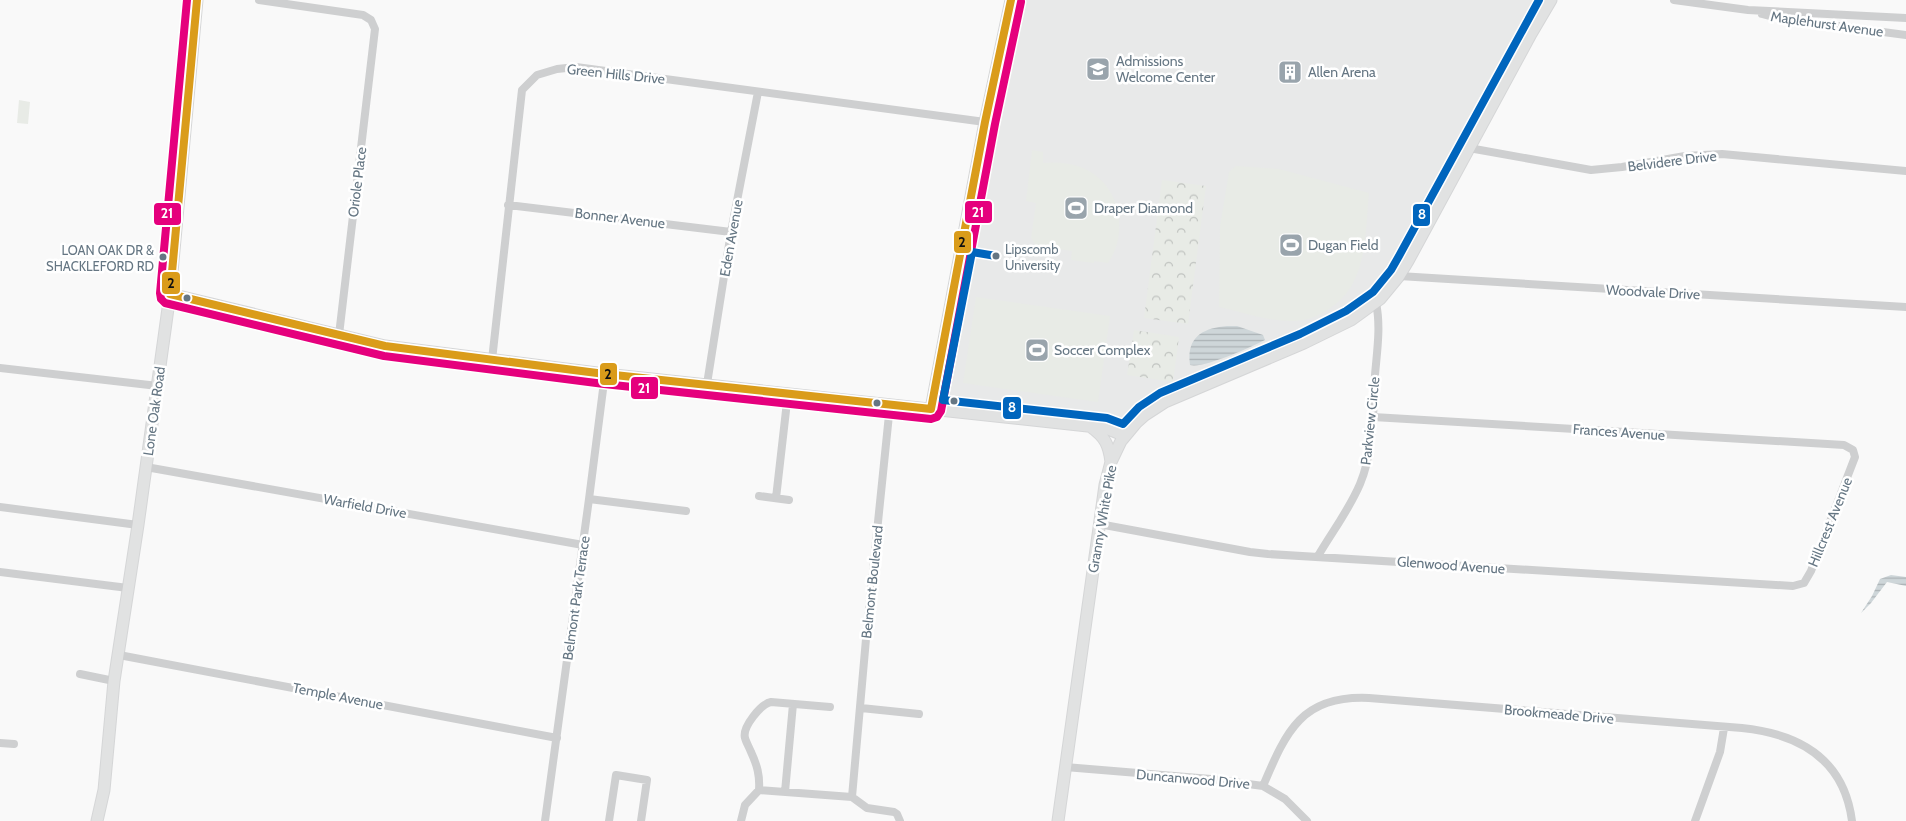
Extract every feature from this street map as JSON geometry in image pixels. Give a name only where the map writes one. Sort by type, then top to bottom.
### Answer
[{"type":"street","name":"Lone Oak Road","points":[[97,821],[104,790],[114,681],[170,294],[197,0]]},
{"type":"street","name":"Oriole Place","points":[[259,0],[363,14],[371,20],[375,29],[339,335]]},
{"type":"street","points":[[932,409],[985,122],[1011,0]]},
{"type":"street","name":"Granny White Pike","points":[[1058,821],[1099,524],[1111,462],[1125,436],[1145,415],[1165,402],[1304,343],[1351,320],[1376,302],[1399,276],[1551,0]]},
{"type":"street","name":"Maplehurst Avenue","points":[[1674,0],[1748,10],[1906,18]]},
{"type":"street","name":"Maplehurst Avenue","points":[[1748,10],[1777,18],[1906,35]]},
{"type":"street","name":"Green Hills Drive","points":[[492,360],[522,90],[537,75],[557,68],[576,67],[985,122]]},
{"type":"street","name":"Eden Avenue","points":[[707,384],[731,232],[758,92]]},
{"type":"street","name":"Belvidere Drive","points":[[1469,148],[1591,170],[1622,167],[1685,156],[1722,154],[1906,171]]},
{"type":"street","name":"Bonner Avenue","points":[[508,205],[731,232]]},
{"type":"street","name":"Woodvale Drive","points":[[1399,276],[1906,307]]},
{"type":"street","points":[[170,294],[386,346],[605,374],[1106,428],[1125,436]]},
{"type":"street","name":"Parkview Circle","points":[[1318,556],[1348,510],[1361,482],[1368,457],[1373,417],[1379,322],[1376,302]]},
{"type":"street","points":[[0,368],[158,386]]},
{"type":"street","name":"Belmont Park Terrace","points":[[545,821],[605,374]]},
{"type":"street","points":[[776,498],[788,393]]},
{"type":"street","name":"Belmont Boulevard","points":[[852,797],[890,405]]},
{"type":"street","name":"Frances Avenue","points":[[1373,417],[1844,445],[1853,450],[1855,461]]},
{"type":"street","points":[[1091,427],[1102,435],[1106,441],[1111,462]]},
{"type":"street","name":"Hillcrest Avenue","points":[[1804,584],[1855,461]]},
{"type":"street","name":"Warfield Drive","points":[[146,466],[583,545]]},
{"type":"street","points":[[759,496],[789,500]]},
{"type":"street","points":[[589,499],[686,511]]},
{"type":"street","points":[[0,507],[138,525]]},
{"type":"street","name":"Glenwood Avenue","points":[[1099,524],[1250,552],[1793,586],[1804,584]]},
{"type":"street","points":[[0,572],[128,588]]},
{"type":"street","name":"Temple Avenue","points":[[119,655],[557,738]]},
{"type":"street","points":[[80,674],[114,681]]},
{"type":"street","name":"Brookmeade Drive","points":[[1263,786],[1282,742],[1294,725],[1309,712],[1328,703],[1343,699],[1369,698],[1775,733],[1813,751],[1827,763],[1838,777],[1847,797],[1852,821]]},
{"type":"street","points":[[740,821],[744,805],[759,790],[759,771],[745,738],[745,732],[763,705],[772,702],[830,707]]},
{"type":"street","points":[[785,792],[793,704]]},
{"type":"street","points":[[861,708],[919,714]]},
{"type":"street","points":[[1695,821],[1720,752],[1724,728]]},
{"type":"street","points":[[0,743],[14,744]]},
{"type":"street","name":"Duncanwood Drive","points":[[1066,767],[1211,779],[1263,786],[1285,799],[1307,821]]},
{"type":"street","points":[[609,821],[616,775],[647,780],[641,821]]},
{"type":"street","points":[[759,790],[852,797],[867,808],[894,812],[900,821]]},
{"type":"shaded area","name":"Lipscomb University","points":[[1016,0],[1541,0],[1392,262],[1363,303],[1143,408],[1123,421],[1092,422],[946,402],[964,269]]},
{"type":"shaded area","points":[[1237,326],[1263,335],[1265,340],[1216,361],[1190,365],[1189,355],[1191,347],[1198,336],[1211,329]]},
{"type":"shaded area","points":[[1891,575],[1906,577],[1906,586],[1887,582],[1861,613],[1880,579]]},
{"type":"green space","points":[[19,100],[30,102],[28,124],[17,123]]},
{"type":"green space","name":"Draper Diamond","points":[[1032,150],[1043,152],[1043,163],[1071,164],[1083,168],[1103,182],[1111,193],[1116,205],[1119,232],[1116,248],[1108,263],[1071,260],[1072,251],[1036,246],[1031,238],[1036,203],[1026,201]]},
{"type":"green space","name":"Dugan Field","points":[[1236,166],[1279,169],[1369,193],[1363,255],[1359,270],[1344,296],[1323,313],[1302,320],[1282,321],[1219,307],[1220,226],[1229,172]]},
{"type":"green space","points":[[1162,180],[1206,186],[1188,324],[1144,318]]},
{"type":"green space","name":"Soccer Complex","points":[[976,297],[1110,316],[1098,402],[963,383]]},
{"type":"green space","points":[[1134,330],[1179,337],[1173,382],[1127,375]]},
{"type":"transit line","name":"21","points":[[187,0],[160,293],[161,299],[165,303],[384,356],[604,384],[931,419],[937,417],[941,411],[995,124],[1021,2]]},
{"type":"transit line","name":"2","points":[[197,0],[170,294],[385,346],[605,374],[931,409],[985,122],[1011,0]]},
{"type":"transit line","name":"8","points":[[996,256],[972,252],[943,400],[1107,418],[1123,424],[1139,407],[1160,393],[1300,334],[1346,311],[1373,292],[1391,270],[1399,256],[1539,0]]},
{"type":"place","name":"Admissions Welcome Center","points":[[1098,69]]},
{"type":"place","name":"Allen Arena","points":[[1290,72]]},
{"type":"place","name":"Draper Diamond","points":[[1076,208]]},
{"type":"place","name":"Dugan Field","points":[[1291,245]]},
{"type":"place","name":"Lipscomb University","points":[[996,256]]},
{"type":"place","name":"LOAN OAK DR & SHACKLEFORD RD","points":[[163,257]]},
{"type":"place","name":"Soccer Complex","points":[[1037,350]]}]
